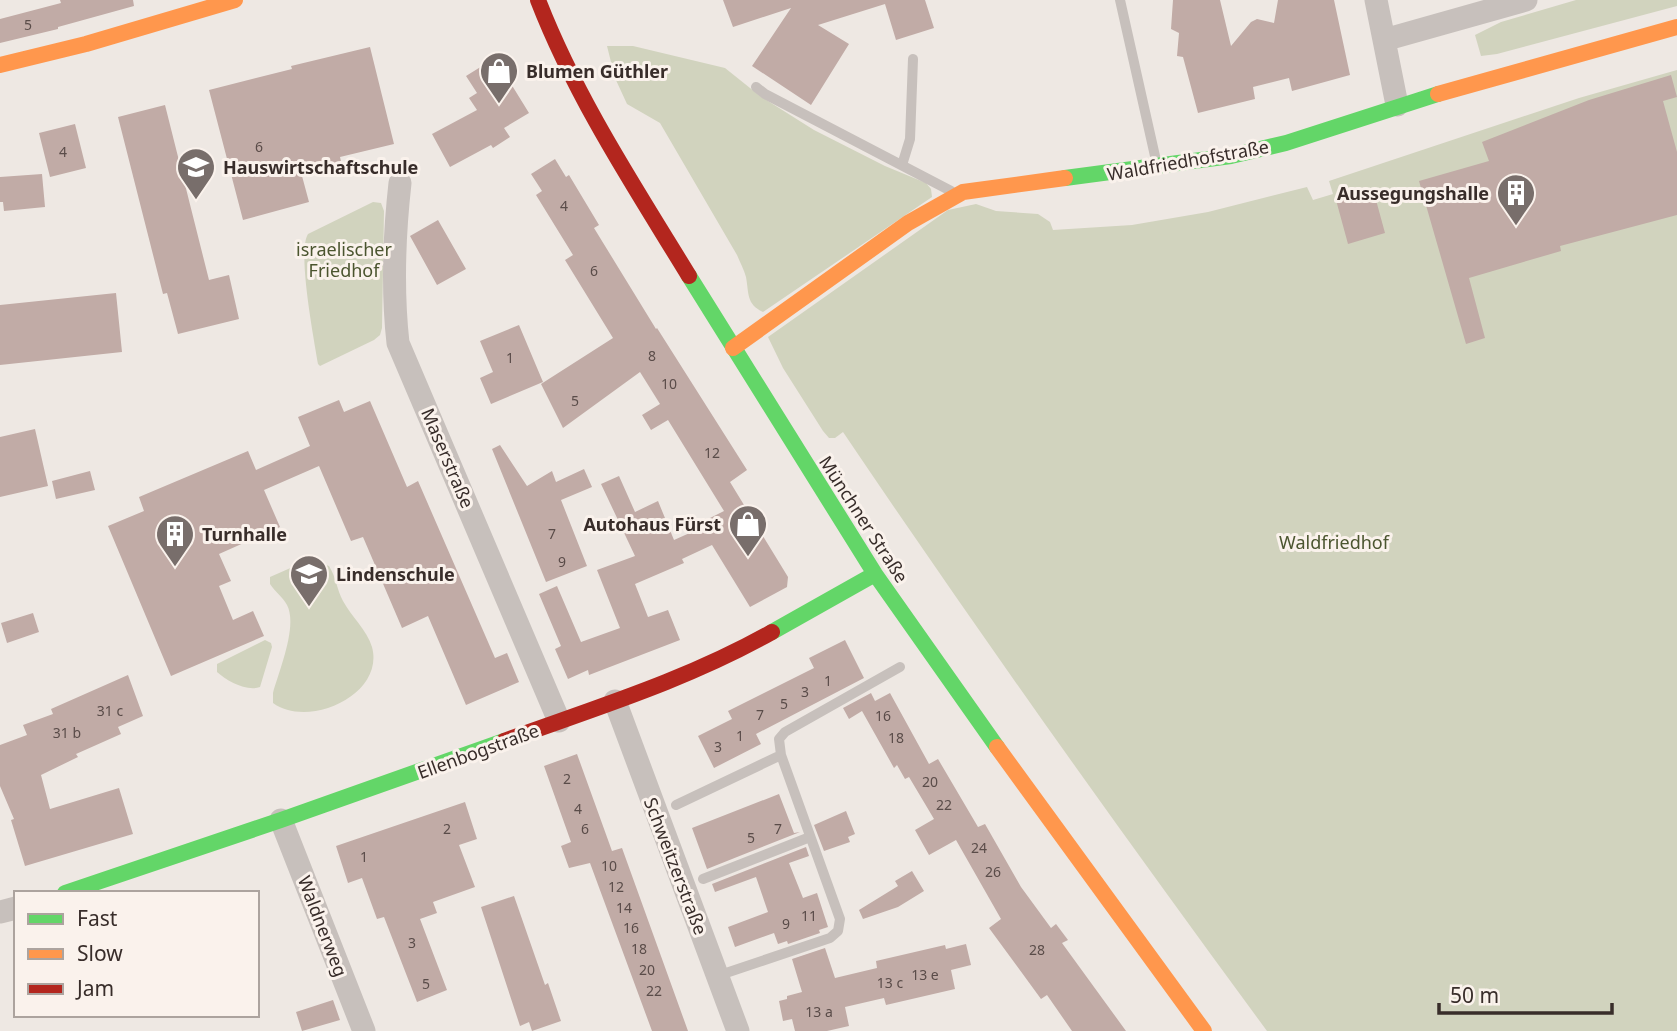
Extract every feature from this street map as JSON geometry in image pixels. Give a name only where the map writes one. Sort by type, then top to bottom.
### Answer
[{"type":"street","points":[[0,65],[86,44],[235,0]]},
{"type":"street","name":"Münchner Straße","points":[[538,0],[557,49],[601,132],[875,573],[1030,794],[1204,1031]]},
{"type":"street","points":[[1376,0],[1396,105]]},
{"type":"street","points":[[1384,40],[1525,0]]},
{"type":"street","name":"Waldfriedhofstraße","points":[[733,348],[897,231],[956,194],[1016,183],[1231,156],[1286,143],[1396,105],[1677,27]]},
{"type":"street","name":"Maserstraße","points":[[400,183],[394,240],[398,343],[559,721]]},
{"type":"street","name":"Ellenbogstraße","points":[[71,891],[281,820],[668,682],[742,649],[875,573]]},
{"type":"street","name":"Schweitzerstraße","points":[[615,701],[738,1031]]},
{"type":"street","name":"Waldnerweg","points":[[281,820],[364,1031]]},
{"type":"lane","points":[[1120,0],[1157,167]]},
{"type":"lane","points":[[902,164],[910,139],[913,59]]},
{"type":"lane","points":[[756,87],[956,194]]},
{"type":"lane","points":[[718,975],[830,938],[838,931],[840,919],[781,755],[779,739],[785,732],[901,667]]},
{"type":"lane","points":[[676,805],[781,755]]},
{"type":"lane","points":[[703,879],[810,837]]},
{"type":"green space","points":[[1576,0],[1677,0],[1677,6],[1481,56],[1475,35],[1501,22]]},
{"type":"green space","points":[[607,46],[633,46],[725,68],[760,96],[814,130],[885,166],[926,183],[931,189],[932,197],[763,312],[751,302],[746,277],[737,255],[660,123],[627,104],[615,78]]},
{"type":"green space","name":"Waldfriedhof","points":[[1677,70],[1677,1031],[1267,1031],[1052,734],[843,432],[835,438],[829,438],[823,431],[783,368],[768,337],[948,210],[976,204],[996,211],[1038,214],[1050,222],[1053,230],[1132,225],[1208,212],[1307,187],[1313,200],[1333,194],[1329,181],[1579,98]]},
{"type":"green space","name":"israelischer Friedhof","points":[[373,202],[381,203],[384,211],[380,335],[320,366],[307,296],[305,243],[308,234]]},
{"type":"green space","points":[[320,563],[329,566],[343,601],[370,641],[373,664],[367,680],[356,693],[340,703],[305,712],[288,710],[273,703],[273,693],[289,636],[290,614],[285,602],[270,584],[270,577],[295,566]]},
{"type":"green space","points":[[265,640],[271,643],[272,647],[260,687],[243,687],[217,672],[217,664]]},
{"type":"building","points":[[60,0],[133,0],[134,6],[0,43],[0,19],[61,3]]},
{"type":"building","points":[[723,0],[925,0],[934,28],[896,40],[885,4],[818,25],[849,44],[811,105],[752,66],[791,8],[733,27]]},
{"type":"building","points":[[1173,0],[1220,0],[1231,46],[1251,22],[1257,19],[1274,23],[1278,0],[1334,0],[1350,75],[1292,91],[1289,78],[1253,87],[1255,99],[1198,113],[1183,57],[1177,56],[1179,33],[1171,29]]},
{"type":"building","points":[[370,47],[394,144],[340,157],[342,166],[302,176],[309,202],[243,220],[209,90]]},
{"type":"building","name":"Blumen Güthler","points":[[495,58],[529,113],[504,128],[510,137],[493,148],[491,145],[450,167],[432,134],[477,110],[469,98],[477,93],[466,76]]},
{"type":"building","points":[[1671,75],[1677,97],[1663,101],[1677,152],[1677,215],[1560,246],[1561,251],[1469,278],[1485,338],[1466,344],[1419,181],[1489,161],[1482,142],[1589,100]]},
{"type":"building","points":[[165,105],[209,280],[229,275],[239,319],[178,334],[167,293],[163,294],[118,117]]},
{"type":"building","points":[[75,124],[86,168],[50,177],[39,133]]},
{"type":"building","points":[[555,159],[566,177],[569,175],[599,225],[594,228],[747,470],[730,482],[788,577],[787,587],[750,607],[712,545],[682,559],[684,563],[635,584],[648,617],[668,610],[680,640],[589,675],[588,670],[568,679],[555,649],[561,646],[539,594],[557,586],[581,642],[620,628],[597,570],[635,556],[601,484],[619,476],[635,512],[658,501],[674,540],[712,523],[710,518],[724,511],[668,420],[651,430],[642,415],[660,404],[640,372],[563,428],[541,384],[613,338],[565,260],[573,255],[536,195],[542,191],[531,174]]},
{"type":"building","points":[[42,174],[45,207],[4,211],[3,202],[0,202],[0,177]]},
{"type":"building","points":[[1373,189],[1385,233],[1348,244],[1336,200]]},
{"type":"building","points":[[438,220],[466,269],[437,285],[410,236]]},
{"type":"building","points":[[116,293],[122,352],[0,365],[0,305]]},
{"type":"building","points":[[519,325],[543,382],[491,404],[480,378],[493,372],[480,341]]},
{"type":"building","points":[[339,400],[344,412],[370,401],[407,487],[418,481],[495,658],[507,653],[519,682],[466,705],[428,616],[402,628],[363,537],[351,541],[319,466],[264,490],[280,527],[219,554],[231,581],[219,586],[233,620],[253,611],[264,636],[171,676],[108,526],[144,511],[139,497],[248,451],[256,470],[310,446],[298,417]]},
{"type":"building","points":[[35,429],[48,486],[0,497],[0,437]]},
{"type":"building","points":[[500,445],[527,486],[552,471],[556,482],[584,469],[592,487],[561,500],[587,566],[546,582],[492,449]]},
{"type":"building","points":[[90,471],[95,490],[56,499],[52,481]]},
{"type":"building","points":[[33,613],[39,632],[7,643],[1,623]]},
{"type":"building","points":[[845,640],[864,678],[756,734],[761,744],[714,768],[698,736],[732,719],[728,711],[814,668],[809,658]]},
{"type":"building","points":[[128,675],[143,716],[118,727],[121,734],[76,754],[78,757],[41,775],[50,809],[119,788],[133,834],[25,866],[11,820],[14,819],[0,786],[0,745],[27,735],[23,725],[53,714],[51,709]]},
{"type":"building","points":[[871,693],[875,701],[890,693],[929,764],[938,759],[978,827],[985,824],[1021,887],[1051,928],[1056,924],[1068,940],[1062,943],[1126,1031],[1072,1031],[1047,995],[1041,999],[989,928],[1001,919],[956,840],[929,855],[915,830],[934,819],[909,777],[905,779],[897,765],[894,768],[862,711],[849,719],[843,708]]},
{"type":"building","points":[[577,754],[612,851],[622,848],[688,1031],[652,1031],[590,863],[569,868],[561,846],[571,842],[544,766]]},
{"type":"building","points":[[779,794],[794,833],[800,832],[707,869],[692,828]]},
{"type":"building","points":[[465,802],[477,839],[459,845],[475,887],[433,902],[437,913],[420,919],[447,990],[417,1002],[384,917],[377,919],[362,878],[348,883],[336,846]]},
{"type":"building","points":[[846,811],[855,834],[848,837],[850,842],[824,851],[814,825]]},
{"type":"building","points":[[806,847],[809,856],[789,863],[803,898],[817,893],[828,927],[819,930],[820,933],[788,944],[787,941],[778,944],[774,933],[735,947],[728,927],[768,912],[756,877],[715,892],[712,884]]},
{"type":"building","points":[[912,871],[924,891],[898,907],[863,919],[859,910],[898,886],[895,881]]},
{"type":"building","points":[[514,896],[545,985],[548,983],[561,1021],[532,1031],[529,1022],[520,1026],[481,907]]},
{"type":"building","points":[[966,944],[971,965],[951,970],[955,989],[886,1005],[884,998],[845,1007],[849,1026],[827,1031],[795,1031],[792,1019],[783,1021],[779,1001],[802,992],[792,959],[825,948],[835,978],[877,968],[876,961],[945,945],[946,949]]},
{"type":"building","points":[[333,1000],[340,1020],[302,1031],[296,1012]]},
{"type":"traffic: fast","points":[[1065,178],[1231,156],[1286,143],[1438,94]]},
{"type":"traffic: fast","points":[[689,276],[875,574],[997,747]]},
{"type":"traffic: fast","points":[[772,632],[875,574]]},
{"type":"traffic: fast","points":[[71,891],[504,741]]},
{"type":"traffic: slow","points":[[0,65],[86,44],[235,0]]},
{"type":"traffic: slow","points":[[1438,94],[1677,27]]},
{"type":"traffic: slow","points":[[733,348],[908,223],[963,192],[1065,178]]},
{"type":"traffic: slow","points":[[997,747],[1204,1031]]},
{"type":"traffic: jam","points":[[538,0],[588,107],[689,276]]},
{"type":"traffic: jam","points":[[504,741],[674,679],[772,632]]},
{"type":"place","name":"Blumen Güthler","points":[[499,105]]},
{"type":"place","name":"Hauswirtschaftschule","points":[[196,201]]},
{"type":"place","name":"Aussegungshalle","points":[[1516,227]]},
{"type":"place","name":"Autohaus Fürst","points":[[748,558]]},
{"type":"place","name":"Turnhalle","points":[[175,568]]},
{"type":"place","name":"Lindenschule","points":[[309,608]]}]
